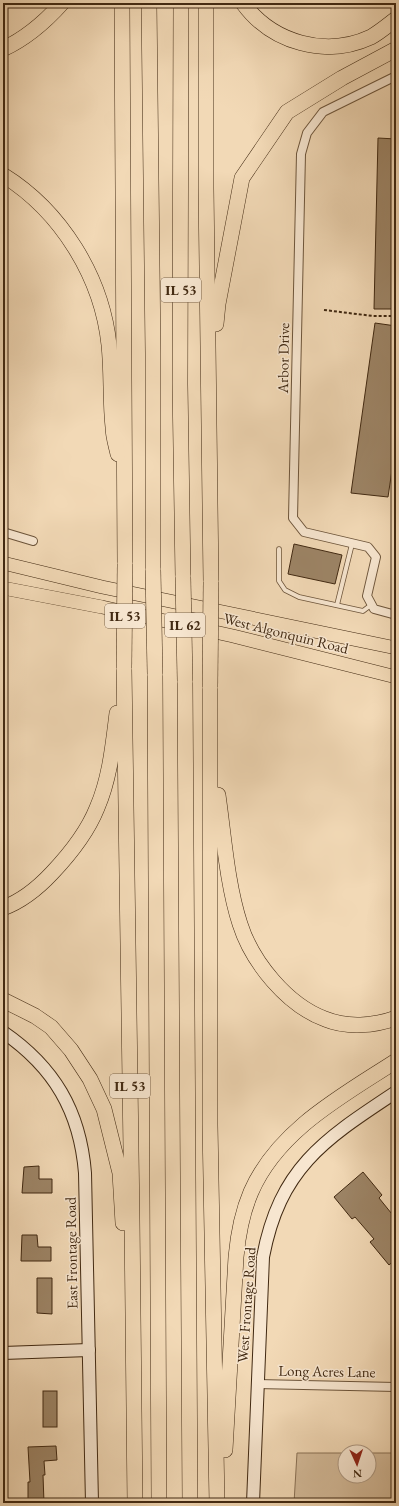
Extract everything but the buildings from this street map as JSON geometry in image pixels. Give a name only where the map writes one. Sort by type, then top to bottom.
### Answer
[{"type":"highway","points":[[3,49],[32,33],[62,3]]},
{"type":"highway","name":"IL 53","points":[[122,3],[125,487],[124,668],[135,1503]]},
{"type":"highway","name":"IL 53","points":[[149,3],[153,353],[159,1503]]},
{"type":"highway","name":"IL 53","points":[[181,3],[180,384],[185,681],[190,1503]]},
{"type":"highway","name":"IL 53","points":[[206,3],[206,188],[211,582],[210,1125],[217,1503]]},
{"type":"highway","points":[[243,3],[250,13],[269,29],[293,41],[318,46],[346,45],[357,42],[377,33],[396,19]]},
{"type":"highway","points":[[209,378],[218,304],[242,178],[287,112],[342,78],[396,49]]},
{"type":"highway","points":[[3,175],[50,213],[76,250],[95,288],[105,323],[109,345],[113,429],[125,487]]},
{"type":"highway","points":[[3,908],[22,899],[47,878],[75,847],[88,827],[97,808],[112,757],[124,668]]},
{"type":"highway","points":[[210,744],[232,891],[240,925],[259,962],[269,976],[289,997],[310,1012],[325,1020],[353,1025],[382,1023],[396,1018]]},
{"type":"highway","points":[[3,1000],[35,1016],[50,1027],[71,1050],[90,1079],[104,1109],[120,1173],[124,1247],[133,1335]]},
{"type":"highway","points":[[222,1503],[236,1257],[239,1229],[251,1192],[270,1160],[308,1121],[325,1107],[396,1061]]},
{"type":"main road","name":"West Algonquin Road","points":[[3,563],[102,587],[396,648]]},
{"type":"main road","name":"West Algonquin Road","points":[[3,588],[102,607],[233,636],[396,677]]},
{"type":"street","name":"Arbor Drive","points":[[372,604],[367,596],[376,557],[368,547],[304,532],[293,518],[302,154],[307,133],[323,112],[396,76]]},
{"type":"street","points":[[3,532],[34,541]]},
{"type":"street","points":[[372,604],[374,609],[396,615]]},
{"type":"street","name":"East Frontage Road","points":[[3,1032],[23,1047],[49,1074],[59,1088],[68,1105],[80,1136],[85,1173],[92,1503]]},
{"type":"street","name":"West Frontage Road","points":[[253,1503],[263,1257],[267,1238],[282,1195],[303,1164],[316,1150],[340,1129],[396,1092]]},
{"type":"street","points":[[3,1353],[89,1350]]},
{"type":"street","name":"Long Acres Lane","points":[[257,1384],[396,1387]]},
{"type":"lane","points":[[337,605],[352,543]]},
{"type":"lane","points":[[279,548],[279,581],[285,590],[299,597],[363,611],[372,604]]},
{"type":"path","points":[[324,310],[373,316],[396,316]]},
{"type":"shaded area","points":[[297,1453],[337,1453],[337,1484],[377,1484],[377,1453],[396,1453],[396,1503],[294,1503]]}]
